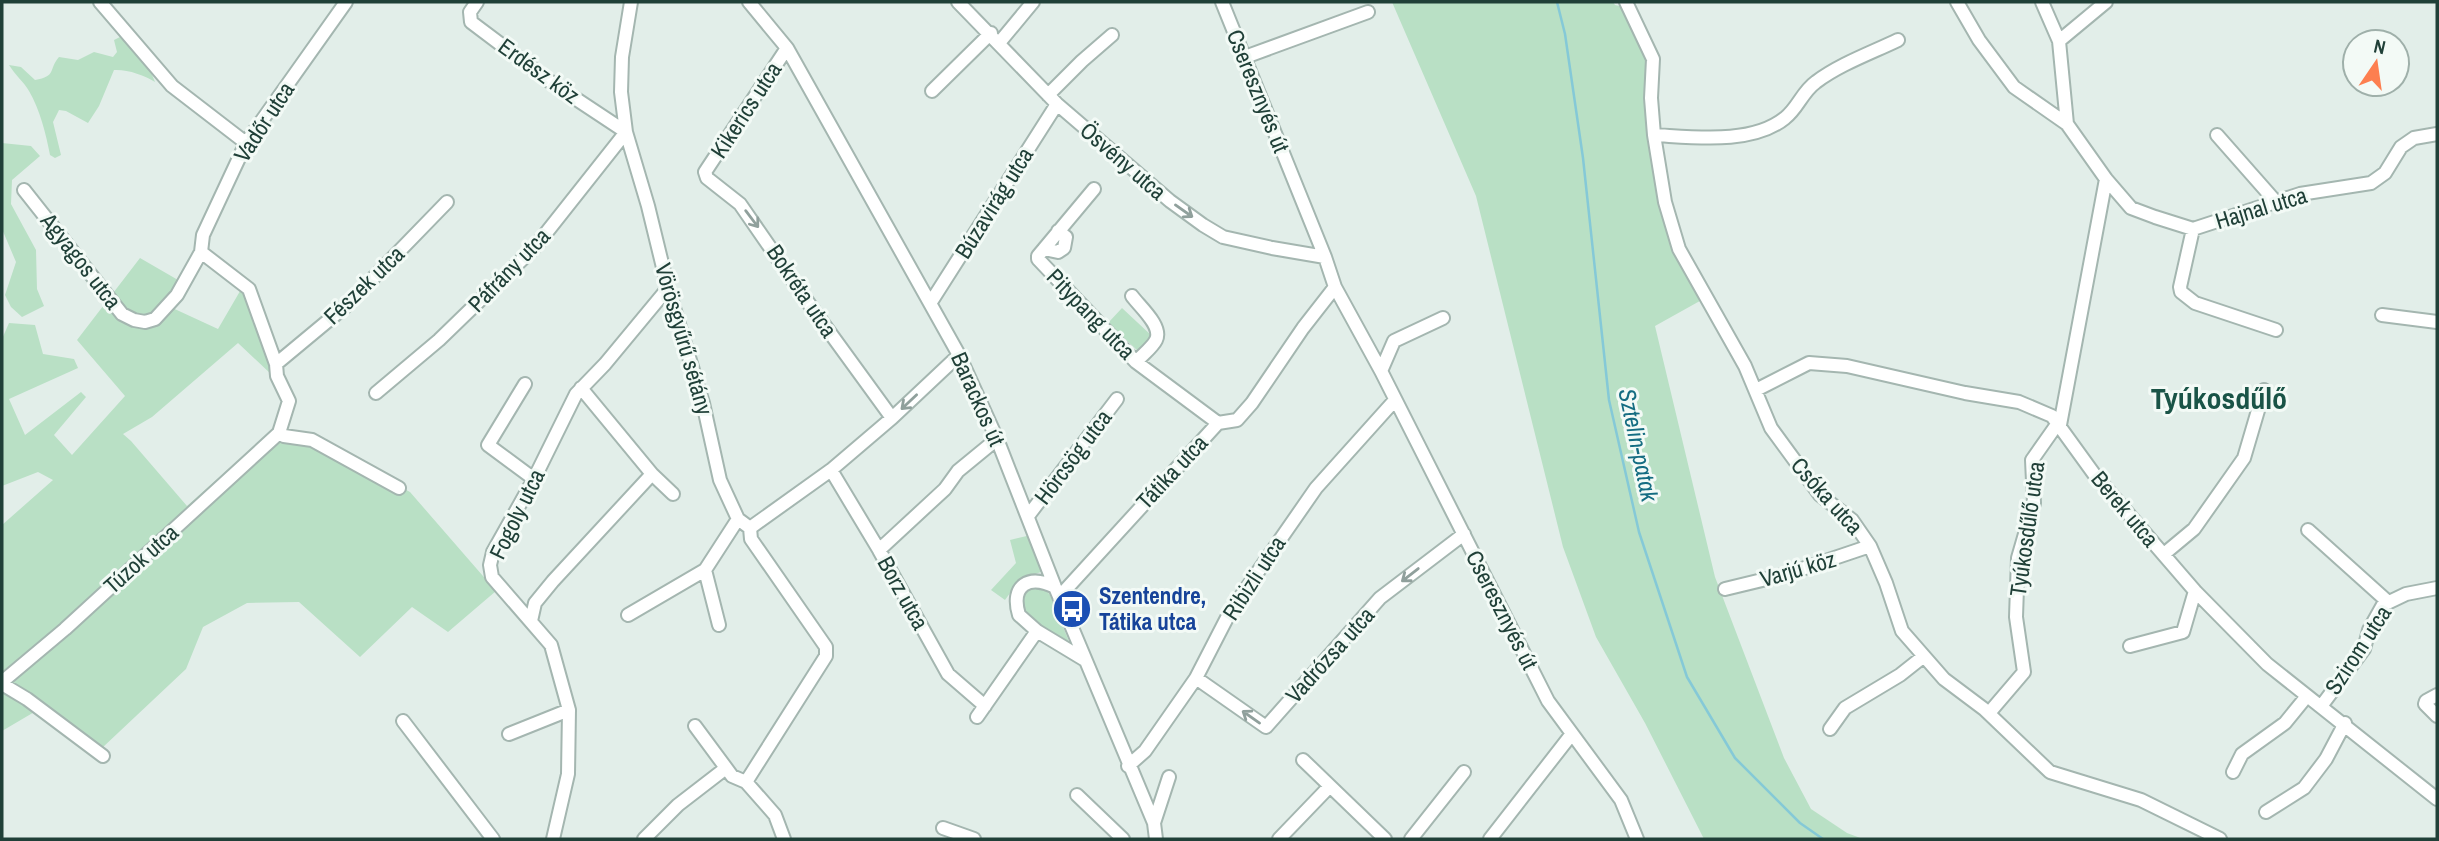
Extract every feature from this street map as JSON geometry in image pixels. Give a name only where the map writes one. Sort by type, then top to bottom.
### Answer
[{"type":"street","points":[[100,2],[172,86],[246,143]]},
{"type":"street","name":"Vadőr utca","points":[[145,322],[155,319],[177,295],[201,252],[203,235],[246,143],[346,2]]},
{"type":"street","name":"Erdész köz","points":[[477,2],[470,12],[471,22],[552,83],[626,132]]},
{"type":"street","name":"Barackos út","points":[[749,2],[787,48],[959,355],[997,439],[1057,592],[1154,823],[1156,839]]},
{"type":"street","name":"Ösvény utca","points":[[958,2],[1053,99],[1170,201],[1223,237],[1325,257]]},
{"type":"street","points":[[932,91],[1033,2]]},
{"type":"street","name":"Cseresznyés út","points":[[1222,2],[1335,287],[1548,701],[1621,800],[1637,839]]},
{"type":"street","name":"Csóka utca","points":[[1626,2],[1653,59],[1651,98],[1654,135],[1665,202],[1679,249],[1756,390],[1771,428],[1821,495],[1852,520],[1870,546],[1902,631],[1944,679],[1989,713],[2050,772],[2141,800],[2220,839]]},
{"type":"street","points":[[1957,2],[1979,40],[2014,87],[2067,124]]},
{"type":"street","name":"Hajnal utca","points":[[2042,2],[2059,41],[2067,124],[2106,179],[2131,208],[2193,229],[2318,190],[2371,183],[2385,173],[2401,147],[2414,138],[2437,134]]},
{"type":"street","points":[[2059,41],[2106,2]]},
{"type":"street","name":"Vörösgyűrű sétány","points":[[630,3],[621,92],[626,132],[668,288],[703,403],[720,480],[738,519],[750,528],[751,539],[826,647],[826,656],[746,782]]},
{"type":"street","points":[[1245,57],[1368,12]]},
{"type":"street","name":"Búzavirág utca","points":[[931,302],[1053,99],[1082,61],[1112,35]]},
{"type":"street","points":[[1654,135],[1705,138],[1741,135],[1770,128],[1784,120],[1796,108],[1805,91],[1815,83],[1898,40]]},
{"type":"street","name":"Kikerics utca","points":[[705,172],[787,48]]},
{"type":"street","name":"Páfrány utca","points":[[376,393],[439,340],[535,247],[626,132]]},
{"type":"street","points":[[2217,135],[2276,202]]},
{"type":"street","name":"Bokréta utca","points":[[705,172],[707,178],[740,204],[892,418]]},
{"type":"street","name":"Tyúkosdűlő utca","points":[[1989,713],[2024,672],[2016,617],[2018,558],[2034,502],[2032,460],[2059,424],[2106,179]]},
{"type":"street","name":"Pitypang utca","points":[[1094,189],[1038,256],[1040,261],[1136,362],[1218,423]]},
{"type":"street","name":"Agyagos utca","points":[[24,190],[122,314],[145,322]]},
{"type":"street","name":"Fészek utca","points":[[276,364],[347,305],[447,202]]},
{"type":"street","points":[[2193,229],[2181,292],[2195,303],[2276,330]]},
{"type":"street","points":[[201,252],[249,289],[276,364],[277,376],[289,401],[279,433],[312,440],[399,488]]},
{"type":"street","name":"Tátika utca","points":[[1057,592],[1218,423],[1237,421],[1335,287]]},
{"type":"street","name":"Fogoly utca","points":[[553,839],[568,774],[569,710],[551,645],[492,577],[490,565],[493,552],[580,388],[605,364],[668,288]]},
{"type":"street","points":[[1132,296],[1154,324],[1157,333],[1155,341],[1136,362]]},
{"type":"street","points":[[2382,315],[2437,322]]},
{"type":"street","points":[[1381,372],[1394,341],[1443,318]]},
{"type":"street","points":[[750,528],[831,470],[959,355]]},
{"type":"street","name":"Berek utca","points":[[1756,390],[1810,363],[1847,366],[1965,393],[2019,402],[2052,415],[2094,474],[2195,591],[2267,664],[2345,723],[2437,799]]},
{"type":"street","points":[[525,384],[488,445],[534,479]]},
{"type":"street","points":[[580,388],[652,474],[673,494]]},
{"type":"street","points":[[2164,554],[2194,529],[2245,458],[2264,390]]},
{"type":"street","name":"Hörcsög utca","points":[[1028,516],[1117,398]]},
{"type":"street","name":"Ribizli utca","points":[[1128,765],[1145,751],[1196,678],[1230,612],[1316,488],[1395,400]]},
{"type":"street","name":"Túzok utca","points":[[2,683],[65,629],[279,433]]},
{"type":"street","points":[[879,550],[945,489],[958,471],[997,439]]},
{"type":"street","name":"Borz utca","points":[[831,470],[948,674],[985,706]]},
{"type":"street","points":[[531,621],[535,603],[553,581],[652,474]]},
{"type":"street","points":[[628,615],[705,570],[738,519]]},
{"type":"street","points":[[2308,530],[2387,601]]},
{"type":"street","name":"Vadrózsa utca","points":[[1196,678],[1266,727],[1380,598],[1464,534]]},
{"type":"street","name":"Varjú köz","points":[[1725,589],[1787,574],[1870,546]]},
{"type":"street","points":[[705,570],[719,625]]},
{"type":"street","points":[[1057,592],[1040,580],[1023,586],[1016,603],[1019,615],[1037,631],[1085,660]]},
{"type":"street","name":"Szirom utca","points":[[2322,705],[2364,649],[2376,616],[2387,601],[2437,588]]},
{"type":"street","points":[[2130,646],[2183,632],[2195,591]]},
{"type":"street","points":[[977,717],[1037,631]]},
{"type":"street","points":[[1830,729],[1844,708],[1900,675],[1924,656]]},
{"type":"street","points":[[2,683],[103,756]]},
{"type":"street","points":[[2437,695],[2425,704],[2437,716]]},
{"type":"street","points":[[2233,772],[2242,754],[2285,723],[2307,696]]},
{"type":"street","points":[[509,734],[569,710]]},
{"type":"street","points":[[402,722],[493,839]]},
{"type":"street","points":[[2266,812],[2304,788],[2326,759],[2345,723]]},
{"type":"street","points":[[695,726],[732,776],[746,782],[775,815],[784,839]]},
{"type":"street","points":[[1490,839],[1571,735]]},
{"type":"street","points":[[1303,761],[1385,839]]},
{"type":"street","points":[[644,839],[678,805],[726,768]]},
{"type":"street","points":[[1411,839],[1464,772]]},
{"type":"street","name":"Barackos út","points":[[1154,823],[1169,777]]},
{"type":"street","points":[[1279,839],[1329,787]]},
{"type":"street","points":[[1077,795],[1123,839]]},
{"type":"street","points":[[943,828],[974,839]]},
{"type":"green space","points":[[1392,2],[1613,2],[1628,8],[1648,46],[1665,202],[1707,297],[1655,326],[1715,577],[1784,758],[1811,809],[1847,833],[1863,839],[1704,839],[1645,723],[1596,637],[1563,547],[1476,196]]},
{"type":"green space","points":[[120,37],[148,65],[155,82],[135,73],[114,70],[99,106],[88,123],[59,110],[53,122],[61,155],[55,158],[50,155],[33,98],[9,65],[21,67],[35,80],[46,77],[59,57],[78,60],[94,52],[113,57],[117,52],[114,40]]},
{"type":"green space","points":[[2,143],[31,146],[40,156],[12,180],[11,204],[36,250],[37,289],[44,306],[22,317],[11,307],[5,295],[16,262],[2,229]]},
{"type":"green space","points":[[140,258],[178,280],[166,305],[218,329],[243,286],[252,286],[272,375],[238,343],[152,417],[123,434],[187,506],[275,428],[313,440],[410,492],[496,591],[448,632],[412,607],[360,657],[299,602],[247,603],[203,627],[186,669],[102,748],[36,711],[2,731],[2,525],[53,480],[38,472],[2,486],[2,339],[9,323],[35,325],[43,354],[74,359],[78,368],[9,399],[25,435],[81,392],[86,397],[54,435],[72,455],[125,396],[77,340]]},
{"type":"green space","points":[[1122,308],[1152,336],[1138,351],[1108,323]]},
{"type":"green space","points":[[1031,535],[1044,571],[1021,581],[1005,600],[991,590],[1016,563],[1010,540]]},
{"type":"green space","points":[[1036,585],[1050,595],[1072,649],[1022,613],[1021,594],[1027,587]]},
{"type":"waterway","name":"Sztelin-patak","points":[[1557,2],[1565,34],[1583,158],[1609,400],[1639,532],[1687,677],[1735,758],[1800,823],[1823,839]]},
{"type":"place","name":"Szentendre, Tátika utca","points":[[1072,609]]},
{"type":"district","name":"Tyúkosdűlő","points":[[2219,399]]}]
